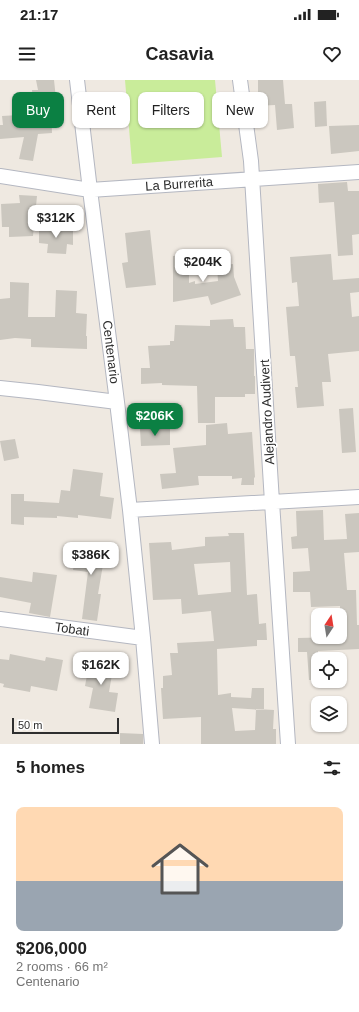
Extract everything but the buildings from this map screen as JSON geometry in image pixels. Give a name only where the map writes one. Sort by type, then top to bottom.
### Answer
[{"type":"street","name":"Centenario","points":[[77,80],[130,510],[152,744]]},
{"type":"street","name":"Alejandro Audivert","points":[[240,80],[251,161],[288,744]]},
{"type":"street","name":"La Burrerita","points":[[0,176],[90,190],[359,172]]},
{"type":"street","points":[[0,388],[117,402]]},
{"type":"street","points":[[130,510],[359,497]]},
{"type":"street","name":"Tobati","points":[[0,619],[143,638]]},
{"type":"green space","points":[[125,80],[215,80],[216,92],[212,92],[212,128],[219,128],[222,157],[132,164],[129,128],[130,92],[126,92]]}]
